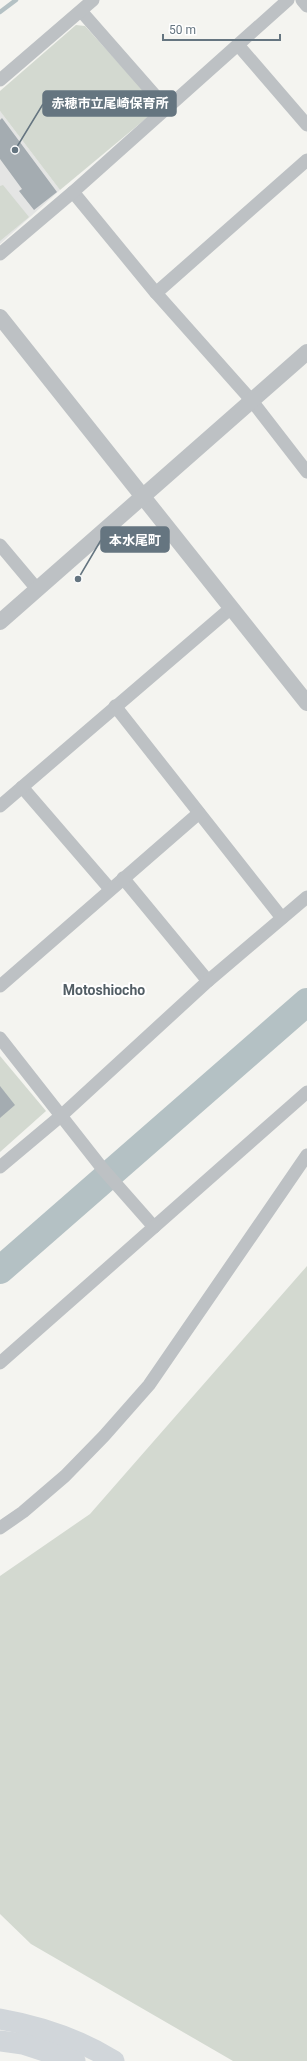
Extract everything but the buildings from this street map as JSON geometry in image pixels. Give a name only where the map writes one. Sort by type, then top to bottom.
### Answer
[{"type":"main road","points":[[0,2019],[31,2024],[93,2048],[114,2061]]},
{"type":"main road","points":[[0,2042],[23,2044],[75,2061]]},
{"type":"street","points":[[0,80],[93,0]]},
{"type":"street","points":[[0,254],[74,192],[288,0]]},
{"type":"street","points":[[302,0],[307,6]]},
{"type":"street","points":[[81,11],[167,109]]},
{"type":"street","points":[[238,45],[307,125]]},
{"type":"street","points":[[156,293],[307,160]]},
{"type":"street","points":[[74,192],[156,293],[252,401],[307,472]]},
{"type":"street","points":[[0,317],[231,608],[305,698]]},
{"type":"street","points":[[0,622],[307,352]]},
{"type":"street","points":[[0,545],[37,589]]},
{"type":"street","points":[[0,806],[231,608]]},
{"type":"street","points":[[115,706],[282,918]]},
{"type":"street","points":[[22,788],[110,889]]},
{"type":"street","points":[[0,986],[122,878],[199,813]]},
{"type":"street","points":[[122,878],[208,982]]},
{"type":"street","points":[[0,1167],[62,1115],[208,982],[307,897]]},
{"type":"street","points":[[0,1038],[62,1115],[102,1168],[154,1227]]},
{"type":"street","points":[[0,1363],[307,1092]]},
{"type":"street","points":[[0,1528],[23,1512],[65,1476],[104,1436],[149,1385],[307,1155]]},
{"type":"shaded area","points":[[76,25],[85,26],[154,102],[155,111],[60,190],[0,111],[0,91]]},
{"type":"shaded area","points":[[0,111],[60,190],[0,244]]},
{"type":"shaded area","points":[[3,185],[29,217],[0,241],[0,186]]},
{"type":"shaded area","points":[[0,1056],[46,1111],[0,1152]]},
{"type":"shaded area","points":[[307,1266],[307,2061],[233,2061],[31,1944],[0,1914],[0,1576],[90,1514]]},
{"type":"waterway","points":[[0,12],[16,0]]},
{"type":"waterway","points":[[0,1270],[307,1002]]},
{"type":"place","name":"赤穂市立尾崎保育所","points":[[15,150]]},
{"type":"place","name":"本水尾町","points":[[78,579]]},
{"type":"district","name":"Motoshiocho","points":[[104,990]]}]
